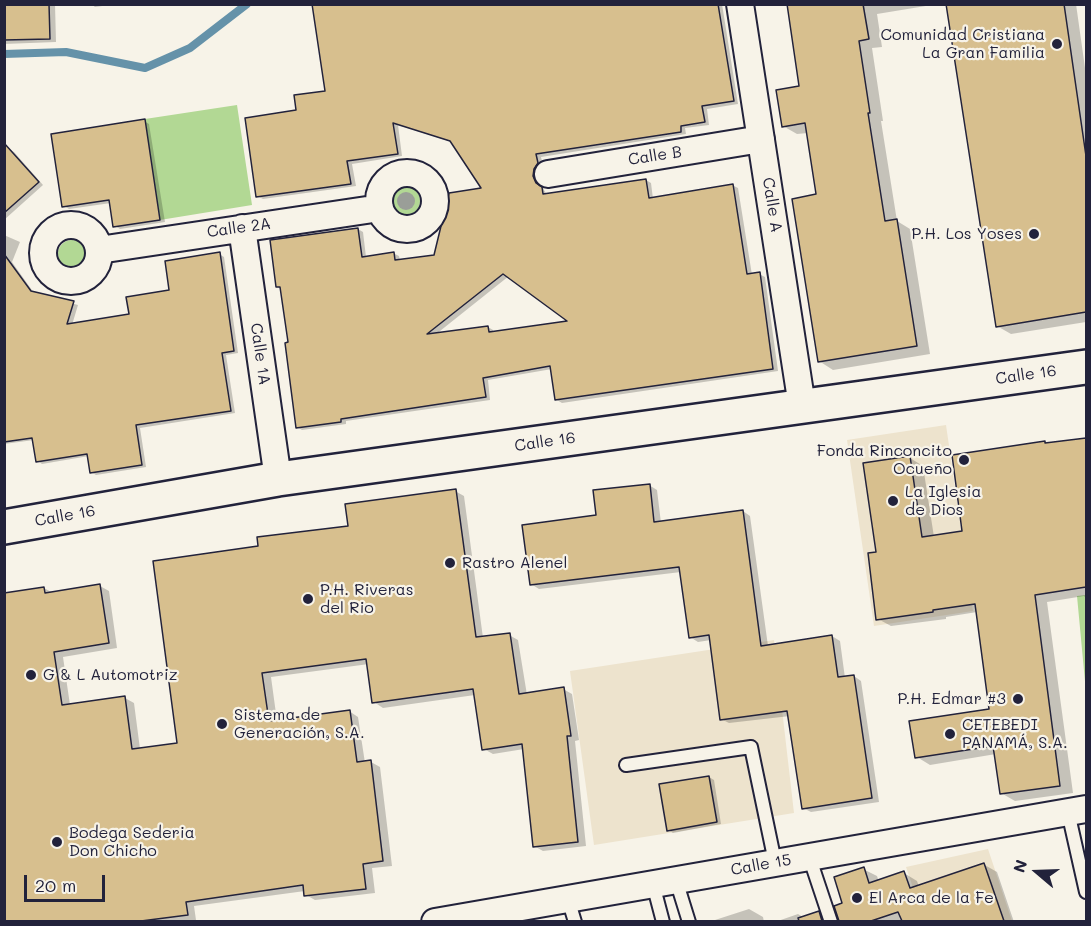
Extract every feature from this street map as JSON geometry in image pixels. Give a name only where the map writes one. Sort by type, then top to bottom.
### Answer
[{"type":"main road","name":"Calle 16","points":[[4,527],[278,479],[1086,367]]},
{"type":"street","name":"Calle A","points":[[740,4],[802,406]]},
{"type":"street","name":"Calle B","points":[[548,174],[761,139]]},
{"type":"street","name":"Calle 2A","points":[[99,249],[380,208]]},
{"type":"street","name":"Calle 1A","points":[[242,228],[278,479]]},
{"type":"street","name":"Calle 15","points":[[435,921],[572,910],[665,882],[1077,811]]},
{"type":"lane","points":[[626,765],[752,747],[775,862]]},
{"type":"lane","points":[[1077,811],[1086,892]]},
{"type":"lane","points":[[809,856],[831,921]]},
{"type":"lane","points":[[663,921],[665,882]]},
{"type":"lane","points":[[665,882],[689,921]]},
{"type":"shaded area","points":[[946,425],[973,611],[874,626],[847,440]]},
{"type":"shaded area","points":[[774,640],[794,813],[594,845],[570,671]]},
{"type":"shaded area","points":[[988,849],[1012,921],[924,921],[906,867]]},
{"type":"green space","points":[[237,105],[252,205],[160,220],[145,119]]},
{"type":"green space","points":[[406,187],[416,191],[420,201],[416,211],[406,215],[396,211],[392,201],[396,191]]},
{"type":"green space","points":[[72,240],[82,244],[86,254],[82,264],[72,268],[62,264],[58,254],[62,244]]},
{"type":"green space","points":[[1086,595],[1086,692],[1077,596]]},
{"type":"building","points":[[4,4],[49,4],[50,39],[4,40]]},
{"type":"building","points":[[312,4],[718,4],[734,101],[702,106],[705,122],[681,126],[681,132],[536,154],[538,163],[533,176],[536,183],[542,187],[543,194],[646,179],[649,198],[733,184],[747,274],[760,272],[773,369],[555,400],[550,366],[483,378],[486,397],[296,428],[285,343],[288,342],[280,287],[276,287],[270,240],[358,228],[362,257],[394,252],[395,260],[434,255],[449,193],[481,188],[450,141],[393,123],[398,154],[347,161],[351,184],[256,197],[245,118],[296,110],[294,95],[325,91]],"holes":[[[503,274],[567,321],[489,332],[488,326],[427,334]]]},
{"type":"building","points":[[787,4],[863,4],[869,39],[859,41],[885,221],[897,219],[917,346],[818,362],[792,199],[816,194],[805,123],[782,127],[776,90],[799,86]]},
{"type":"building","name":"P.H. Los Yoses","points":[[946,4],[1064,4],[1086,156],[1086,312],[996,327]]},
{"type":"building","points":[[145,119],[160,220],[113,227],[109,200],[62,207],[51,134]]},
{"type":"building","points":[[4,143],[39,182],[4,213]]},
{"type":"building","points":[[220,252],[234,351],[222,353],[231,411],[136,425],[142,465],[90,473],[87,454],[36,462],[32,438],[4,442],[4,254],[31,291],[74,301],[67,324],[129,314],[126,297],[169,290],[165,261]]},
{"type":"building","points":[[1086,438],[1086,587],[1035,595],[1060,786],[1000,794],[993,746],[915,758],[909,721],[989,709],[975,604],[876,620],[868,553],[876,552],[863,463],[910,456],[922,537],[962,531],[952,455],[1045,441],[1045,443]]},
{"type":"building","points":[[650,484],[654,522],[743,510],[761,646],[832,635],[838,677],[854,675],[872,798],[802,809],[787,711],[720,720],[709,635],[689,638],[679,567],[530,585],[522,525],[596,515],[593,490]]},
{"type":"building","points":[[456,489],[476,637],[510,633],[519,694],[564,687],[571,736],[567,736],[578,842],[533,847],[522,744],[482,750],[473,689],[372,703],[366,659],[262,673],[269,721],[350,710],[357,762],[371,760],[383,861],[363,864],[366,889],[304,896],[303,885],[186,902],[188,915],[141,921],[4,921],[4,593],[44,587],[45,593],[100,584],[109,643],[54,652],[62,705],[125,696],[132,749],[177,743],[153,561],[258,546],[257,537],[348,526],[345,504]]},
{"type":"building","points":[[709,776],[717,822],[667,831],[659,784]]},
{"type":"building","points":[[984,863],[1004,921],[902,921],[898,912],[871,921],[839,921],[834,906],[842,903],[834,877],[864,867],[869,883],[904,871],[910,888]]},
{"type":"building","points":[[819,911],[822,921],[799,921],[798,918]]},
{"type":"waterway","points":[[4,54],[66,52],[145,68],[190,48],[247,4]]},
{"type":"place","name":"Comunidad Cristiana La Gran Familia","points":[[1057,44]]},
{"type":"place","name":"P.H. Los Yoses","points":[[1034,234]]},
{"type":"place","name":"Fonda Rinconcito Ocueño","points":[[964,460]]},
{"type":"place","name":"La Iglesia de Dios","points":[[893,501]]},
{"type":"place","name":"Rastro Alenel","points":[[450,563]]},
{"type":"place","name":"P.H. Riveras del Rio","points":[[308,599]]},
{"type":"place","name":"G & L Automotriz","points":[[31,675]]},
{"type":"place","name":"P.H. Edmar #3","points":[[1018,699]]},
{"type":"place","name":"Sistema de Generación, S.A.","points":[[222,724]]},
{"type":"place","name":"CETEBEDI PANAMÁ, S.A.","points":[[950,734]]},
{"type":"place","name":"Bodega Sederia Don Chicho","points":[[57,842]]},
{"type":"place","name":"El Arca de la Fe","points":[[857,898]]}]
